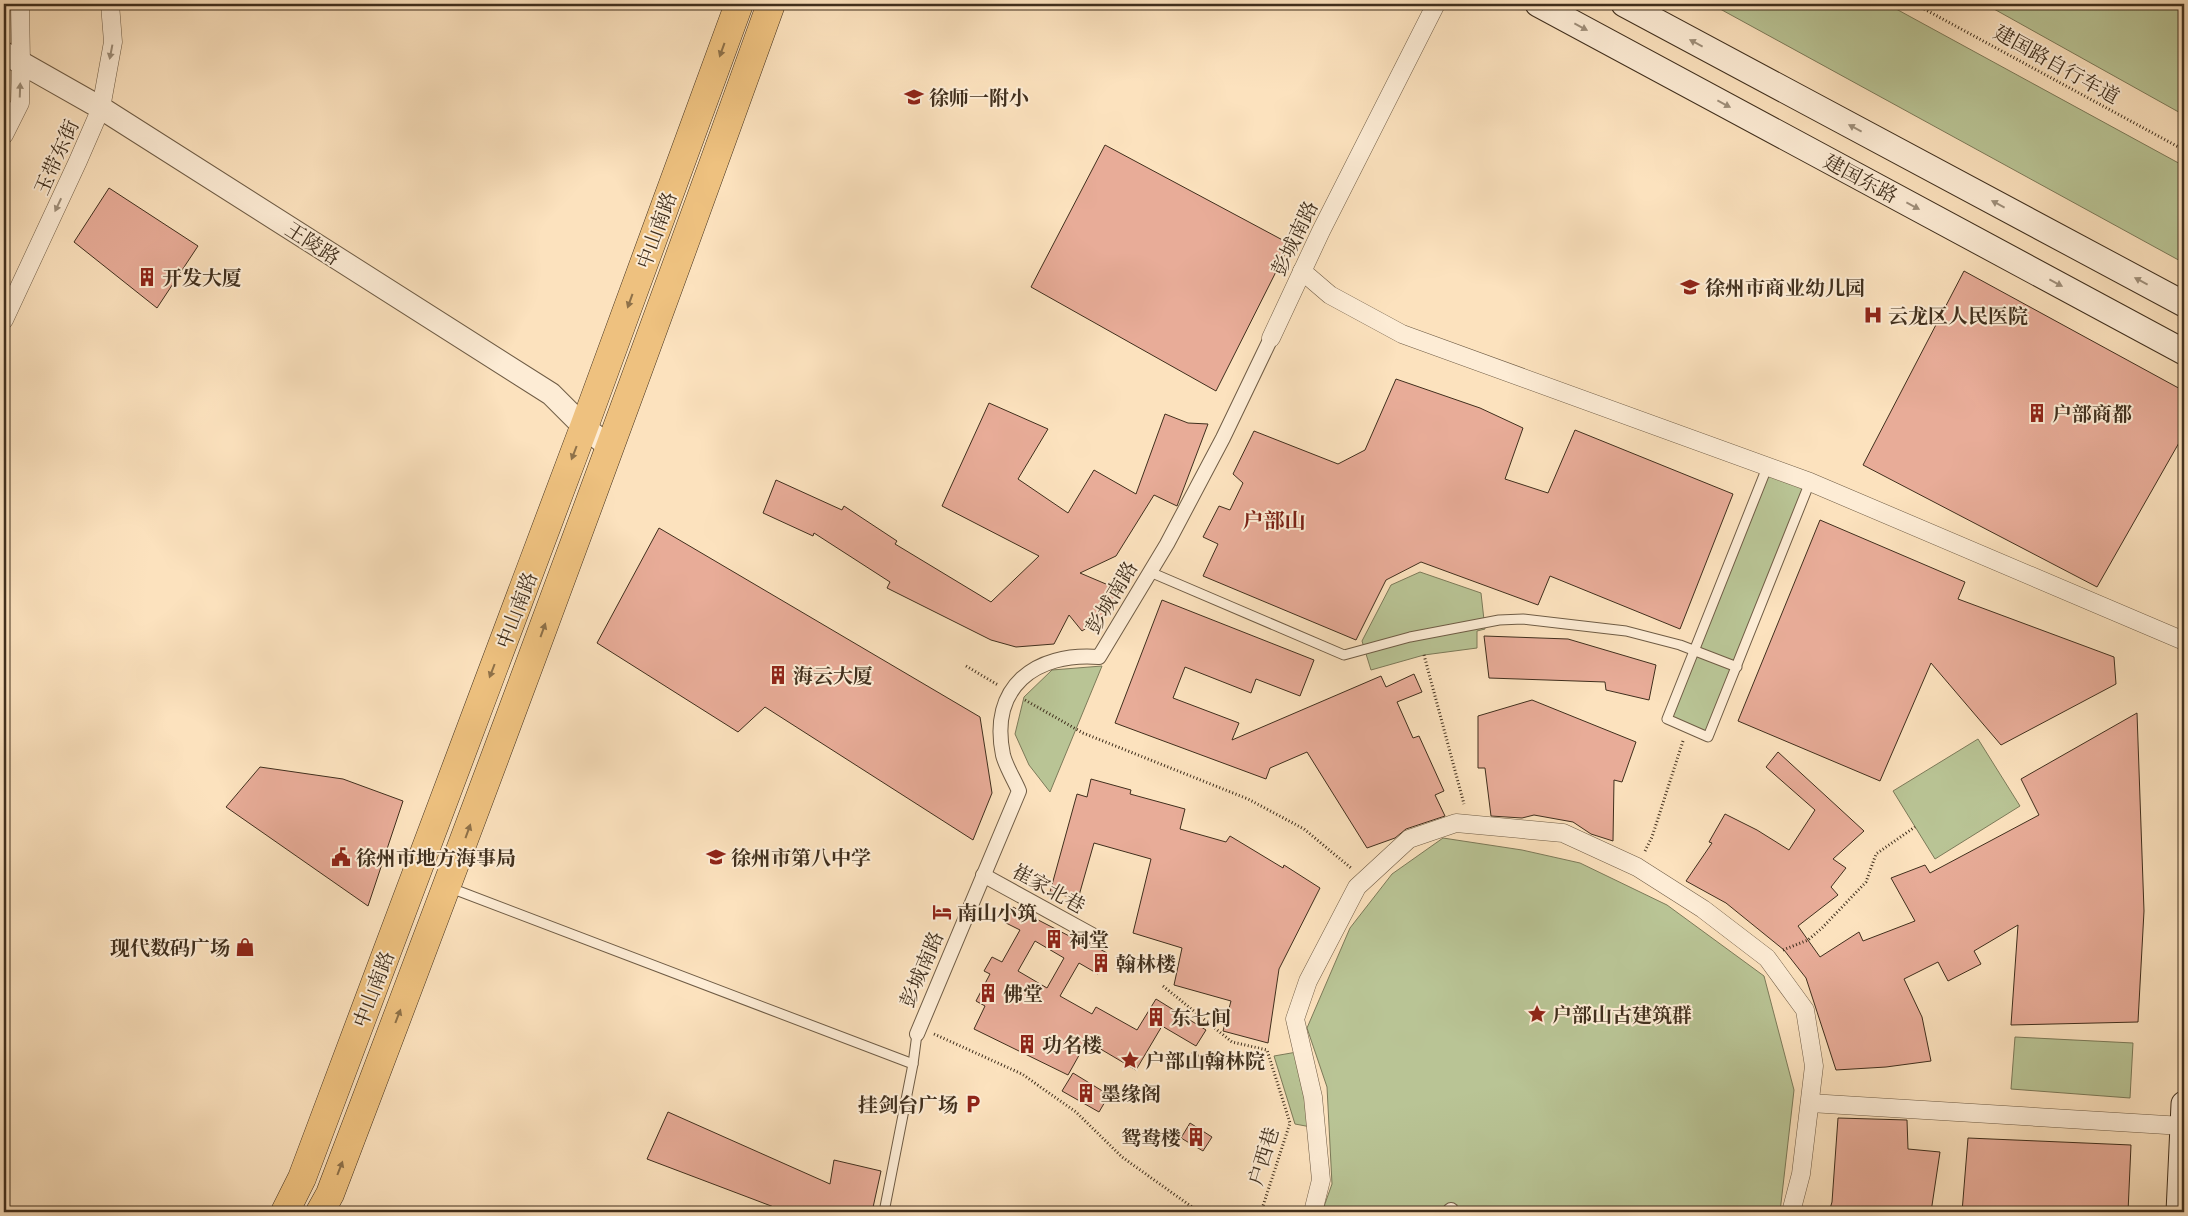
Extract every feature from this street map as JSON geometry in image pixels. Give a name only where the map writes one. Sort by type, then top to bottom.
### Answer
[{"type":"main road","name":"中山南路","points":[[285,1212],[302,1178],[584,426],[739,4]]},
{"type":"main road","name":"中山南路","points":[[320,1212],[330,1194],[611,448],[771,4]]},
{"type":"main road","name":"建国东路","points":[[1538,4],[2184,352]]},
{"type":"main road","name":"建国东路","points":[[1624,4],[2184,304]]},
{"type":"main road","points":[[2178,1212],[2184,1115]]},
{"type":"street","points":[[4,135],[20,103],[20,4]]},
{"type":"street","name":"玉带东街","points":[[4,320],[101,108],[113,42],[110,4]]},
{"type":"street","name":"彭城南路","points":[[918,1031],[1019,790],[1004,756],[1001,718],[1006,698],[1021,678],[1052,660],[1080,655],[1099,657],[1150,572],[1223,438],[1302,271],[1436,4]]},
{"type":"street","name":"王陵路","points":[[21,63],[101,108],[551,394],[584,426],[611,448]]},
{"type":"street","points":[[1302,271],[1330,294],[1402,334],[1810,482],[2184,641]]},
{"type":"street","points":[[1312,1212],[1321,1180],[1313,1097],[1295,1019],[1308,981],[1357,887],[1409,839],[1456,823],[1563,833],[1637,867],[1703,909],[1767,958],[1805,1010],[1814,1066],[1801,1174],[1791,1212]]},
{"type":"street","name":"崔家北巷","points":[[983,875],[1094,936]]},
{"type":"street","points":[[1810,1102],[2184,1115]]},
{"type":"lane","points":[[1768,466],[1666,719],[1708,737],[1810,482]]},
{"type":"lane","points":[[1150,572],[1344,655],[1410,637],[1499,620],[1523,619],[1626,630],[1694,650],[1736,667]]},
{"type":"lane","points":[[447,886],[913,1064]]},
{"type":"lane","name":"彭城南路","points":[[884,1212],[918,1031]]},
{"type":"path","name":"建国路自行车道","points":[[1915,4],[2184,150]]},
{"type":"path","points":[[1424,655],[1469,824]]},
{"type":"path","points":[[966,666],[1083,733],[1248,799],[1304,829],[1365,880]]},
{"type":"path","points":[[1652,837],[1688,729]]},
{"type":"path","points":[[1767,958],[1808,940],[1822,928],[1866,882],[1876,854],[1915,827]]},
{"type":"path","name":"户西巷","points":[[1163,986],[1232,1042],[1267,1050],[1290,1123],[1262,1212]]},
{"type":"path","points":[[918,1031],[1022,1074],[1076,1112],[1122,1158],[1199,1212]]},
{"type":"path","points":[[1192,1052],[1204,1059]]},
{"type":"green space","points":[[1711,4],[1887,4],[2184,166],[2184,263]]},
{"type":"green space","points":[[1985,4],[2184,4],[2184,115]]},
{"type":"green space","points":[[1765,472],[1807,490],[1708,737],[1667,719]]},
{"type":"green space","points":[[1420,572],[1481,593],[1485,629],[1477,631],[1477,648],[1424,655],[1371,670],[1362,641],[1391,585]]},
{"type":"green space","points":[[1102,666],[1050,792],[1029,765],[1015,734],[1024,697],[1052,670]]},
{"type":"green space","points":[[1978,739],[2020,806],[1935,859],[1893,791]]},
{"type":"green space","points":[[1443,838],[1522,850],[1580,863],[1667,905],[1764,976],[1794,1090],[1780,1212],[1322,1212],[1332,1184],[1327,1087],[1307,1028],[1350,928],[1392,874]]},
{"type":"green space","points":[[2015,1037],[2133,1043],[2130,1098],[2011,1089]]},
{"type":"green space","points":[[1297,1052],[1311,1127],[1295,1124],[1274,1056]]},
{"type":"building","points":[[1105,145],[1290,244],[1216,391],[1031,287]]},
{"type":"building","name":"开发大厦","points":[[109,188],[198,246],[157,308],[74,242]]},
{"type":"building","name":"户部商都","points":[[1964,271],[2184,391],[2184,434],[2097,587],[1863,465]]},
{"type":"building","points":[[1396,379],[1480,408],[1523,428],[1505,479],[1548,493],[1575,430],[1733,494],[1680,629],[1550,576],[1538,605],[1421,562],[1386,580],[1356,640],[1203,576],[1218,544],[1203,537],[1219,506],[1230,510],[1243,483],[1233,474],[1254,431],[1338,464],[1365,450]]},
{"type":"building","points":[[989,403],[1048,429],[1018,479],[1068,513],[1094,470],[1136,494],[1165,414],[1188,423],[1208,424],[1177,506],[1154,495],[1116,556],[1080,573],[1120,590],[1106,615],[1082,631],[1069,615],[1054,644],[1016,647],[991,640],[887,588],[890,582],[814,533],[813,536],[763,513],[776,480],[842,510],[844,506],[897,541],[895,544],[991,602],[1039,556],[942,506]]},
{"type":"building","points":[[1820,520],[1965,582],[1958,599],[2114,657],[2116,684],[2001,745],[1931,663],[1880,781],[1738,721]]},
{"type":"building","name":"海云大厦","points":[[659,528],[980,717],[992,793],[973,840],[765,707],[738,732],[597,643]]},
{"type":"building","points":[[1162,600],[1314,660],[1300,696],[1256,679],[1251,693],[1185,667],[1173,698],[1239,723],[1232,740],[1381,676],[1386,687],[1414,674],[1422,692],[1397,702],[1413,738],[1419,736],[1444,791],[1435,795],[1445,816],[1406,829],[1395,838],[1367,848],[1307,752],[1270,768],[1266,779],[1115,723]]},
{"type":"building","points":[[1484,636],[1568,639],[1656,665],[1649,700],[1606,690],[1605,682],[1489,678]]},
{"type":"building","points":[[1532,700],[1636,742],[1622,782],[1614,780],[1613,841],[1591,834],[1573,822],[1534,815],[1522,818],[1491,816],[1485,768],[1478,768],[1478,716]]},
{"type":"building","points":[[2137,713],[2144,911],[2138,1022],[2011,1025],[2018,925],[1974,951],[1981,964],[1948,981],[1938,962],[1904,979],[1922,1017],[1931,1061],[1886,1067],[1836,1070],[1806,978],[1784,950],[1726,903],[1686,881],[1712,843],[1709,842],[1725,814],[1757,830],[1789,850],[1815,810],[1766,767],[1778,752],[1864,831],[1833,859],[1846,868],[1831,887],[1838,895],[1798,926],[1820,957],[1859,932],[1863,941],[1915,921],[1891,878],[1925,865],[1930,873],[2039,815],[2021,779]]},
{"type":"building","name":"徐州市地方海事局","points":[[260,767],[343,779],[403,801],[368,906],[226,807]]},
{"type":"building","points":[[1091,779],[1131,790],[1130,794],[1185,809],[1180,829],[1226,842],[1230,836],[1283,868],[1284,865],[1320,888],[1279,969],[1268,1043],[1223,1031],[1231,1001],[1174,985],[1182,948],[1133,933],[1151,859],[1094,843],[1078,899],[1050,892],[1077,794],[1087,797]]},
{"type":"building","points":[[1013,907],[1075,939],[1076,936],[1107,953],[1098,974],[1079,963],[1060,996],[1092,1014],[1096,1007],[1137,1030],[1156,999],[1206,1030],[1196,1046],[1162,1026],[1136,1070],[1087,1041],[1068,1075],[974,1029],[985,1006],[976,1001],[990,974],[984,971],[992,957],[1002,962],[1020,930],[1006,923]],"holes":[[[1035,941],[1064,958],[1047,988],[1018,971]]]},
{"type":"building","name":"墨缘阁","points":[[1073,1073],[1109,1095],[1099,1112],[1062,1091]]},
{"type":"building","points":[[668,1112],[830,1184],[834,1160],[881,1171],[872,1212],[787,1212],[647,1159]]},
{"type":"building","points":[[1838,1118],[1907,1120],[1908,1149],[1940,1152],[1931,1212],[1829,1212],[1832,1202]]},
{"type":"building","name":"鸳鸯楼","points":[[1190,1123],[1212,1137],[1203,1151],[1181,1138]]},
{"type":"building","points":[[1968,1138],[2131,1145],[2128,1212],[1962,1212]]},
{"type":"place","name":"徐师一附小","points":[[914,97]]},
{"type":"place","name":"开发大厦","points":[[147,277]]},
{"type":"place","name":"徐州市商业幼儿园","points":[[1690,287]]},
{"type":"place","name":"云龙区人民医院","points":[[1873,315]]},
{"type":"place","name":"户部商都","points":[[2037,413]]},
{"type":"place","name":"海云大厦","points":[[778,675]]},
{"type":"place","name":"徐州市地方海事局","points":[[341,857]]},
{"type":"place","name":"徐州市第八中学","points":[[716,857]]},
{"type":"place","name":"南山小筑","points":[[942,912]]},
{"type":"place","name":"祠堂","points":[[1054,939]]},
{"type":"place","name":"现代数码广场","points":[[245,947]]},
{"type":"place","name":"翰林楼","points":[[1101,963]]},
{"type":"place","name":"佛堂","points":[[988,993]]},
{"type":"place","name":"户部山古建筑群","points":[[1537,1014]]},
{"type":"place","name":"东七间","points":[[1156,1017]]},
{"type":"place","name":"功名楼","points":[[1027,1044]]},
{"type":"place","name":"户部山翰林院","points":[[1130,1060]]},
{"type":"place","name":"墨缘阁","points":[[1086,1093]]},
{"type":"place","name":"挂剑台广场","points":[[973,1104]]},
{"type":"place","name":"鸳鸯楼","points":[[1196,1137]]},
{"type":"district","name":"户部山","points":[[1274,520]]}]
